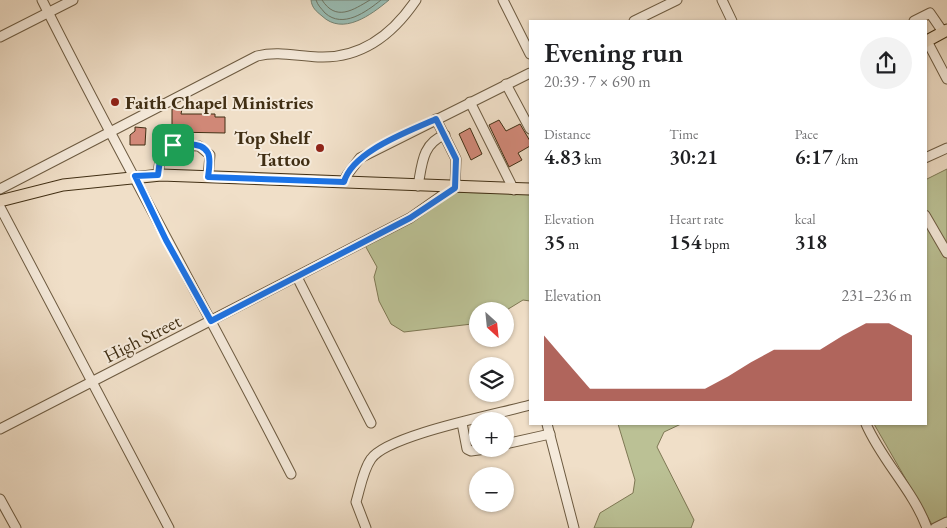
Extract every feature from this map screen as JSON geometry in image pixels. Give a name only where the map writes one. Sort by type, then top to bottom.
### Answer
[{"type":"main road","points":[[927,41],[945,31]]},
{"type":"main road","points":[[0,202],[63,184],[158,175],[529,190]]},
{"type":"street","points":[[42,0],[135,176],[166,240],[211,321],[291,474]]},
{"type":"street","points":[[0,37],[73,0]]},
{"type":"street","points":[[0,189],[257,56],[280,52],[332,56],[362,49],[394,28],[416,0]]},
{"type":"street","points":[[503,0],[529,52]]},
{"type":"street","points":[[636,20],[676,0]]},
{"type":"street","points":[[722,0],[732,20]]},
{"type":"street","points":[[916,20],[930,13],[945,31]]},
{"type":"street","points":[[927,44],[947,80]]},
{"type":"street","points":[[344,182],[346,175],[360,158],[529,72]]},
{"type":"street","points":[[506,84],[529,127]]},
{"type":"street","points":[[470,102],[514,190]]},
{"type":"street","points":[[436,119],[456,159],[454,188]]},
{"type":"street","points":[[418,186],[426,148],[436,138],[445,135]]},
{"type":"street","points":[[158,175],[161,152],[167,147],[200,146],[210,155],[208,177]]},
{"type":"street","points":[[927,157],[947,148]]},
{"type":"street","name":"High Street","points":[[0,429],[410,218],[454,188]]},
{"type":"street","points":[[0,207],[169,528]]},
{"type":"street","points":[[927,218],[947,253]]},
{"type":"street","points":[[297,277],[371,423]]},
{"type":"street","points":[[366,528],[356,502],[371,459],[380,450],[403,439],[529,405]]},
{"type":"street","points":[[462,423],[467,449],[469,450]]},
{"type":"street","points":[[547,425],[574,528]]},
{"type":"street","points":[[867,425],[887,463],[920,512],[927,528]]},
{"type":"street","points":[[514,442],[550,434]]},
{"type":"street","points":[[0,499],[16,528]]},
{"type":"street","points":[[935,528],[947,522]]},
{"type":"green space","points":[[947,169],[947,528],[934,528],[875,425],[927,425],[927,179]]},
{"type":"green space","points":[[447,192],[529,194],[529,301],[523,300],[514,306],[514,302],[469,302],[469,324],[404,332],[391,324],[379,301],[374,277],[377,267],[362,240]]},
{"type":"green space","points":[[618,425],[679,425],[664,432],[657,447],[694,520],[691,528],[594,528],[600,513],[633,493],[635,480]]},
{"type":"water","points":[[311,0],[389,0],[374,12],[357,21],[339,24],[330,22],[318,13],[313,7]]},
{"type":"building","points":[[172,109],[182,109],[181,114],[215,114],[215,117],[225,117],[225,133],[172,132]]},
{"type":"building","points":[[499,120],[506,131],[520,124],[529,139],[529,147],[518,153],[522,160],[509,167],[489,125]]},
{"type":"building","points":[[135,127],[146,128],[145,145],[130,145],[130,135],[135,131]]},
{"type":"building","points":[[470,128],[482,154],[471,160],[459,134]]},
{"type":"place","name":"Faith Chapel Ministries","points":[[115,102]]},
{"type":"place","name":"Top Shelf Tattoo","points":[[320,148]]},
{"type":"route","points":[[436,119],[456,159],[455,188],[410,218],[211,321],[166,240],[135,176],[158,175],[161,152],[173,145],[200,146],[203,148],[210,155],[208,177],[344,182],[346,175],[360,158],[436,119]]}]
